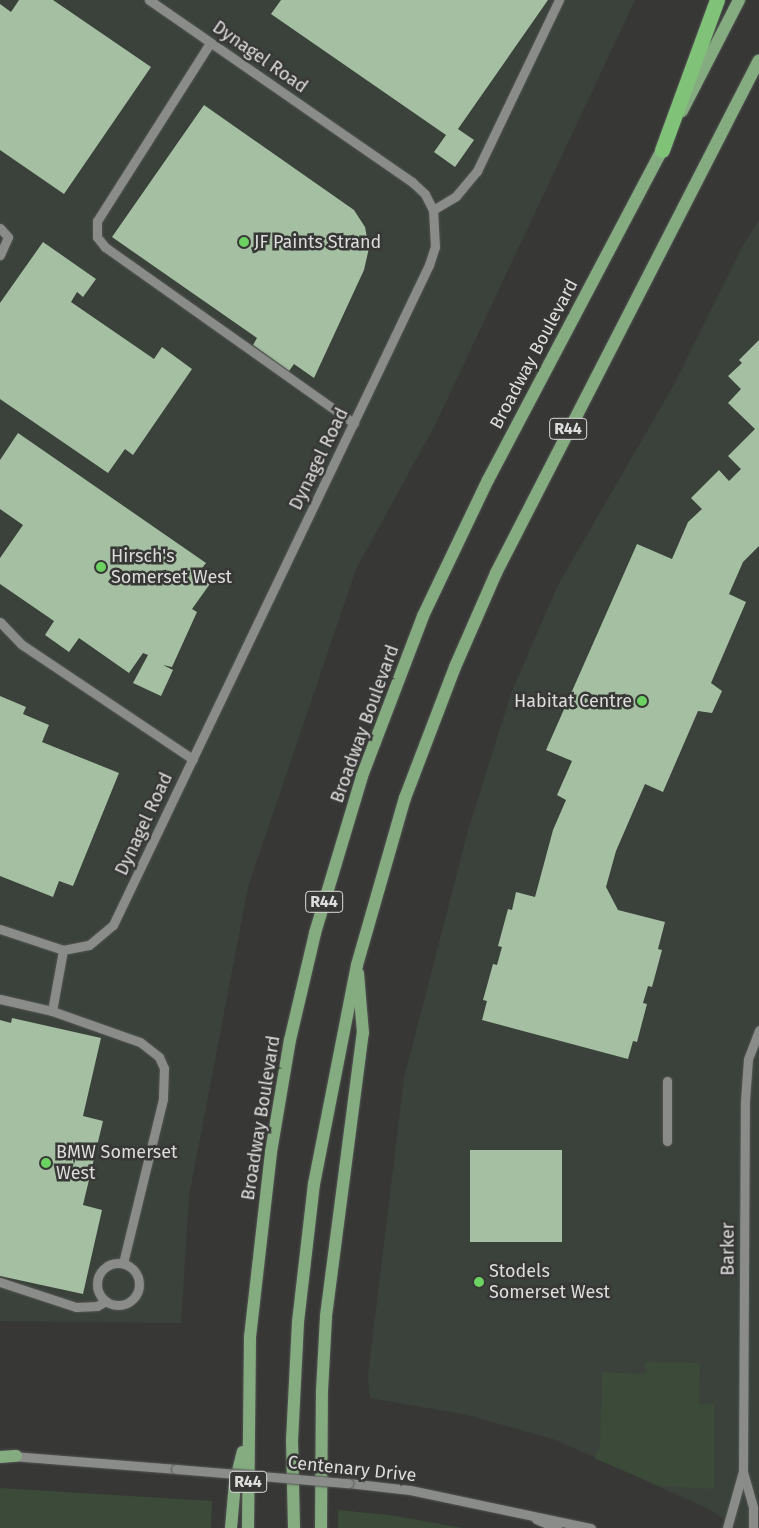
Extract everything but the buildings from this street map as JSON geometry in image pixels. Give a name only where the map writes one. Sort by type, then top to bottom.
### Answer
[{"type":"highway","points":[[662,150],[717,0]]},
{"type":"main road","name":"Broadway Boulevard","points":[[248,1528],[247,1435],[250,1337],[275,1124],[290,1040],[315,933],[362,776],[423,616],[488,480],[739,0]]},
{"type":"main road","name":"R44","points":[[294,1528],[292,1441],[298,1322],[314,1184],[357,965],[405,798],[455,667],[496,573],[759,60]]},
{"type":"main road","points":[[321,1528],[322,1391],[326,1316],[363,1033],[357,965]]},
{"type":"main road","points":[[231,1528],[235,1483],[247,1435]]},
{"type":"main road","points":[[0,1456],[16,1456]]},
{"type":"street","name":"Dynagel Road","points":[[0,929],[63,950],[90,945],[113,925],[429,266],[435,247],[433,210],[425,194],[412,182],[149,0]]},
{"type":"street","points":[[433,210],[456,196],[477,171],[559,0]]},
{"type":"street","points":[[210,43],[97,221],[97,237],[105,247],[354,422]]},
{"type":"street","points":[[0,228],[8,237],[0,255]]},
{"type":"street","points":[[0,622],[21,644],[193,759]]},
{"type":"street","points":[[52,1010],[63,950]]},
{"type":"street","points":[[0,999],[52,1010],[140,1042],[159,1057],[164,1068],[163,1099],[123,1263]]},
{"type":"street","name":"Barker","points":[[727,1528],[743,1471],[745,1101],[748,1059],[759,1030]]},
{"type":"street","points":[[667,1080],[667,1141]]},
{"type":"street","points":[[123,1263],[136,1272],[139,1280],[136,1296],[122,1305],[106,1301],[97,1288],[100,1272],[106,1266],[123,1263]]},
{"type":"street","points":[[0,1282],[76,1307],[97,1306],[106,1301]]},
{"type":"street","name":"Centenary Drive","points":[[16,1456],[348,1483],[410,1490],[591,1528]]},
{"type":"street","name":"Barker","points":[[743,1471],[753,1508],[753,1528]]},
{"type":"street","name":"Centenary Drive","points":[[520,1512],[557,1528]]},
{"type":"shaded area","points":[[0,0],[635,0],[436,423],[356,569],[248,887],[189,1196],[181,1323],[0,1321]]},
{"type":"shaded area","points":[[759,220],[759,1528],[736,1528],[711,1510],[556,1440],[468,1415],[370,1398],[368,1376],[404,1078],[469,827],[512,691],[558,585],[675,383],[742,247]]},
{"type":"green space","points":[[646,1362],[700,1363],[699,1404],[714,1404],[714,1489],[659,1486],[594,1458],[600,1447],[602,1372],[646,1374]]},
{"type":"green space","points":[[0,1488],[212,1501],[211,1528],[0,1528]]},
{"type":"green space","points":[[338,1510],[389,1515],[463,1528],[338,1528]]},
{"type":"place","name":"JF Paints Strand","points":[[244,242]]},
{"type":"place","name":"Hirsch's Somerset West","points":[[101,567]]},
{"type":"place","name":"Habitat Centre","points":[[642,701]]},
{"type":"place","name":"BMW Somerset West","points":[[46,1163]]},
{"type":"place","name":"Stodels Somerset West","points":[[479,1282]]}]
